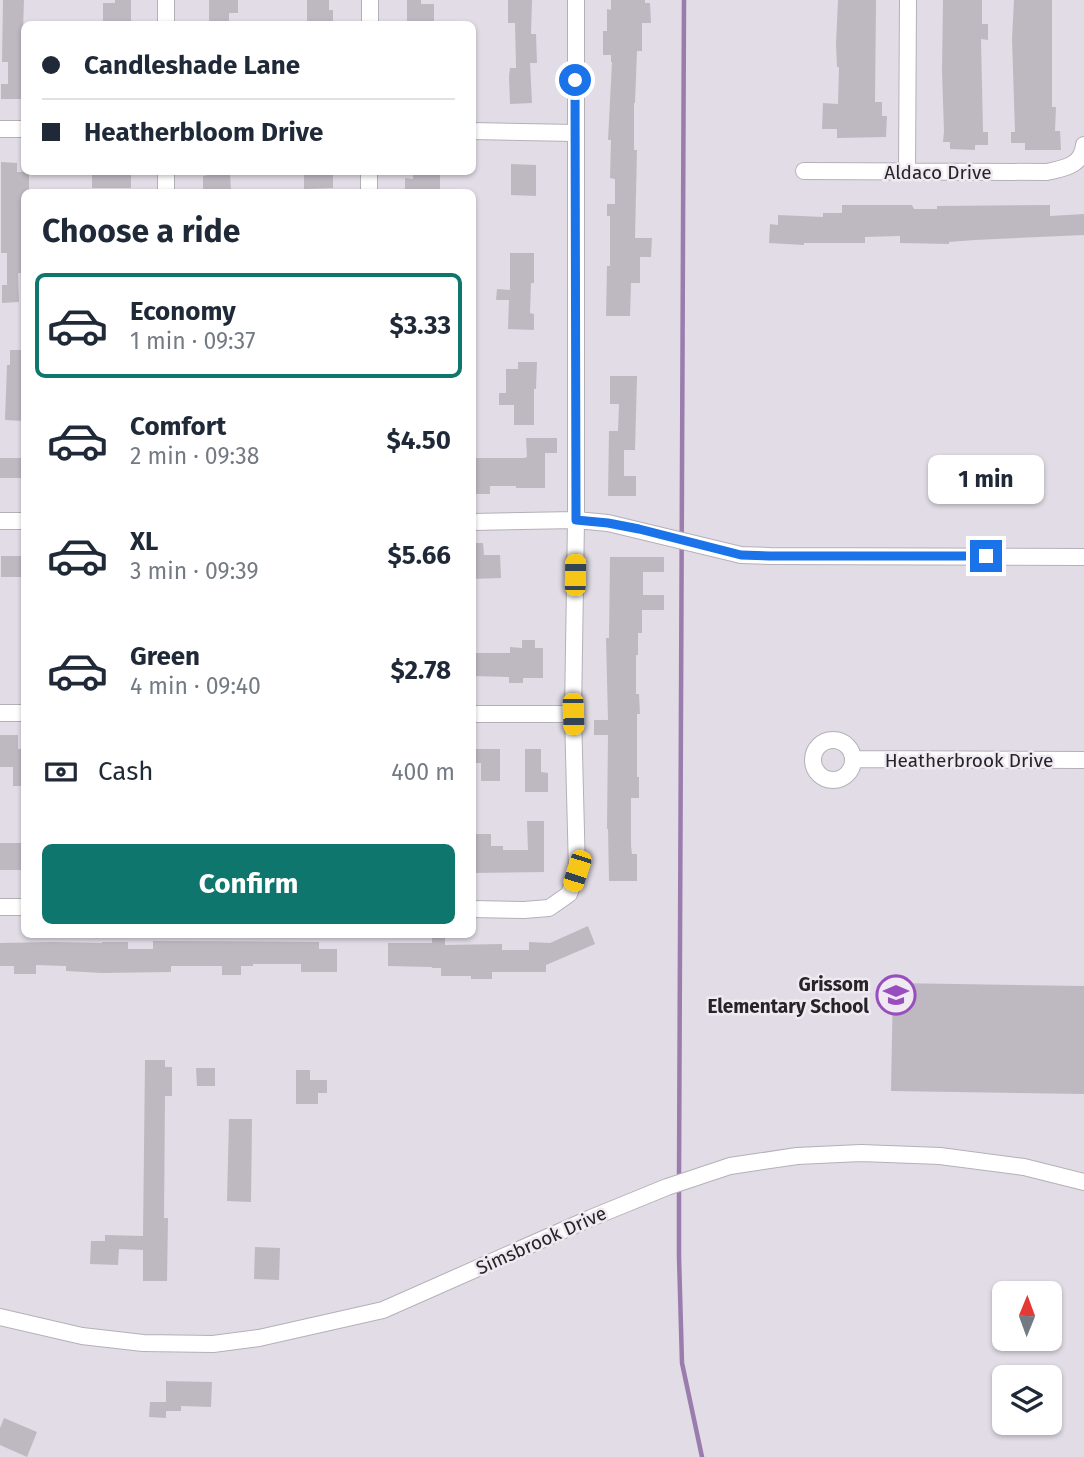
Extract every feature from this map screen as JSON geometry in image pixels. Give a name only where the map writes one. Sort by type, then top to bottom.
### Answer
[{"type":"street","points":[[166,0],[166,21]]},
{"type":"street","points":[[370,0],[370,21]]},
{"type":"street","points":[[476,909],[549,908],[569,894],[577,871],[573,714],[576,520],[576,0]]},
{"type":"street","points":[[907,172],[908,0]]},
{"type":"street","points":[[0,129],[21,129]]},
{"type":"street","points":[[476,131],[575,133]]},
{"type":"street","name":"Aldaco Drive","points":[[804,171],[1048,172],[1071,166],[1084,151],[1084,145]]},
{"type":"street","points":[[476,522],[576,520],[608,523],[741,555],[1084,557]]},
{"type":"street","points":[[0,521],[21,521]]},
{"type":"street","points":[[0,712],[21,713]]},
{"type":"street","points":[[476,714],[573,714]]},
{"type":"street","name":"Heatherbrook Drive","points":[[853,759],[1084,760]]},
{"type":"street","points":[[0,907],[21,907]]},
{"type":"street","name":"Simsbrook Drive","points":[[0,1317],[82,1336],[143,1343],[214,1344],[259,1338],[383,1310],[667,1187],[730,1167],[797,1156],[862,1153],[940,1156],[1024,1167],[1084,1182]]},
{"type":"building","points":[[3,0],[24,0],[23,21],[21,21],[21,99],[1,99],[1,84],[8,84],[8,62],[2,62]]},
{"type":"building","points":[[115,0],[131,0],[131,21],[103,21],[103,3],[115,3]]},
{"type":"building","points":[[209,0],[238,0],[238,13],[229,13],[229,21],[209,21]]},
{"type":"building","points":[[307,0],[329,0],[333,21],[307,21]]},
{"type":"building","points":[[407,0],[434,4],[434,21],[407,21]]},
{"type":"building","points":[[508,0],[532,0],[531,34],[536,34],[537,63],[530,63],[532,103],[510,104],[510,68],[516,68],[515,23],[508,23]]},
{"type":"building","points":[[611,0],[645,0],[645,3],[650,3],[651,23],[642,23],[642,51],[637,51],[634,150],[637,150],[635,238],[652,238],[651,257],[640,257],[640,283],[631,283],[630,316],[606,316],[607,266],[610,266],[610,216],[607,216],[607,204],[615,204],[615,179],[610,178],[611,140],[608,140],[612,62],[611,55],[603,55],[603,31],[607,31],[607,9],[611,10]]},
{"type":"building","points":[[838,0],[876,0],[875,102],[882,102],[882,116],[887,116],[886,137],[837,138],[837,129],[822,129],[823,103],[838,104]]},
{"type":"building","points":[[943,0],[982,0],[982,24],[988,24],[988,40],[981,39],[983,132],[988,132],[988,145],[975,145],[975,150],[950,149],[950,142],[943,142]]},
{"type":"building","points":[[1014,0],[1052,0],[1052,107],[1056,107],[1055,131],[1060,131],[1061,150],[1025,150],[1025,143],[1011,143],[1011,132],[1015,132],[1012,39]]},
{"type":"building","points":[[1,162],[17,163],[17,172],[29,175],[29,189],[21,189],[19,302],[2,303],[2,285],[7,285],[7,253],[1,253]]},
{"type":"building","points":[[511,164],[536,165],[536,196],[511,195]]},
{"type":"building","points":[[92,175],[131,175],[131,188],[92,188]]},
{"type":"building","points":[[230,175],[231,189],[203,189],[203,176]]},
{"type":"building","points":[[304,175],[333,175],[333,188],[304,189]]},
{"type":"building","points":[[413,175],[440,175],[440,189],[405,189],[405,178],[413,179]]},
{"type":"building","points":[[842,205],[912,205],[914,209],[937,209],[937,206],[1050,205],[1050,216],[1084,214],[1084,235],[975,240],[949,244],[900,243],[900,236],[865,237],[865,243],[769,243],[770,224],[778,225],[778,215],[823,217],[823,213],[842,213]]},
{"type":"building","points":[[510,253],[534,253],[530,313],[534,314],[534,330],[508,329],[509,300],[496,300],[497,289],[510,290]]},
{"type":"building","points":[[10,350],[21,350],[21,421],[5,420],[7,365],[10,365]]},
{"type":"building","points":[[518,362],[537,362],[534,425],[514,425],[514,405],[499,405],[499,393],[506,393],[506,369],[518,369]]},
{"type":"building","points":[[610,376],[637,376],[635,450],[624,450],[624,476],[636,476],[636,496],[608,496],[609,431],[618,431],[619,404],[610,404]]},
{"type":"building","points":[[526,438],[557,438],[557,453],[545,453],[545,488],[490,486],[490,494],[476,494],[476,458],[527,457]]},
{"type":"building","points":[[0,458],[21,458],[21,478],[0,478]]},
{"type":"building","points":[[476,543],[483,543],[484,555],[500,555],[501,578],[476,579]]},
{"type":"building","points":[[1,556],[21,556],[21,577],[1,577]]},
{"type":"building","points":[[610,557],[664,557],[664,572],[643,572],[643,595],[664,595],[664,610],[642,610],[642,633],[638,633],[636,655],[636,694],[639,694],[640,714],[637,714],[639,798],[631,798],[631,846],[632,854],[637,854],[637,881],[609,881],[608,735],[594,735],[594,720],[608,720],[606,638],[609,638]]},
{"type":"building","points":[[522,640],[535,640],[535,648],[543,648],[543,678],[523,678],[523,683],[509,683],[509,677],[476,676],[476,653],[510,653],[510,647],[522,648]]},
{"type":"building","points":[[0,735],[18,735],[18,749],[21,749],[21,786],[13,786],[13,767],[0,767]]},
{"type":"building","points":[[476,749],[500,749],[500,781],[481,781],[481,763],[476,763]]},
{"type":"building","points":[[525,749],[541,749],[541,772],[548,773],[548,792],[525,792]]},
{"type":"building","points":[[527,821],[544,821],[544,872],[476,873],[476,834],[491,834],[491,846],[503,846],[503,850],[528,850]]},
{"type":"building","points":[[0,843],[21,843],[21,870],[0,870]]},
{"type":"building","points":[[588,926],[595,944],[546,965],[546,972],[492,972],[492,979],[441,976],[441,968],[388,966],[388,943],[432,943],[432,938],[445,938],[445,945],[502,944],[502,950],[529,950],[529,942],[550,943]]},
{"type":"building","points":[[153,941],[319,942],[319,949],[337,949],[337,972],[301,972],[301,964],[241,966],[241,975],[222,975],[222,966],[171,966],[171,972],[102,973],[66,971],[66,966],[36,965],[36,974],[14,974],[14,966],[0,966],[0,943],[128,942],[128,949],[153,949]]},
{"type":"building","points":[[893,983],[1084,986],[1084,1094],[891,1091]]},
{"type":"building","points":[[145,1060],[165,1060],[165,1067],[172,1067],[172,1096],[165,1096],[164,1218],[168,1218],[167,1281],[143,1281],[143,1250],[119,1249],[118,1265],[90,1264],[91,1241],[105,1241],[105,1235],[143,1236]]},
{"type":"building","points":[[196,1068],[215,1068],[215,1086],[197,1086]]},
{"type":"building","points":[[296,1070],[310,1070],[310,1080],[327,1080],[327,1093],[318,1093],[318,1104],[296,1104]]},
{"type":"building","points":[[229,1119],[252,1119],[251,1202],[227,1201]]},
{"type":"building","points":[[255,1247],[280,1248],[279,1280],[254,1279]]},
{"type":"building","points":[[166,1381],[212,1382],[211,1407],[181,1406],[181,1411],[166,1411],[166,1418],[149,1417],[150,1402],[166,1402]]},
{"type":"building","points":[[4,1418],[37,1432],[27,1457],[0,1445],[0,1428]]},
{"type":"waterway","points":[[679,1179],[684,0]]},
{"type":"waterway","points":[[679,1187],[682,1363],[702,1457]]},
{"type":"place","name":"Grissom Elementary School","points":[[896,995]]},
{"type":"route","points":[[575,80],[576,520],[639,529],[741,555],[986,556]]}]
